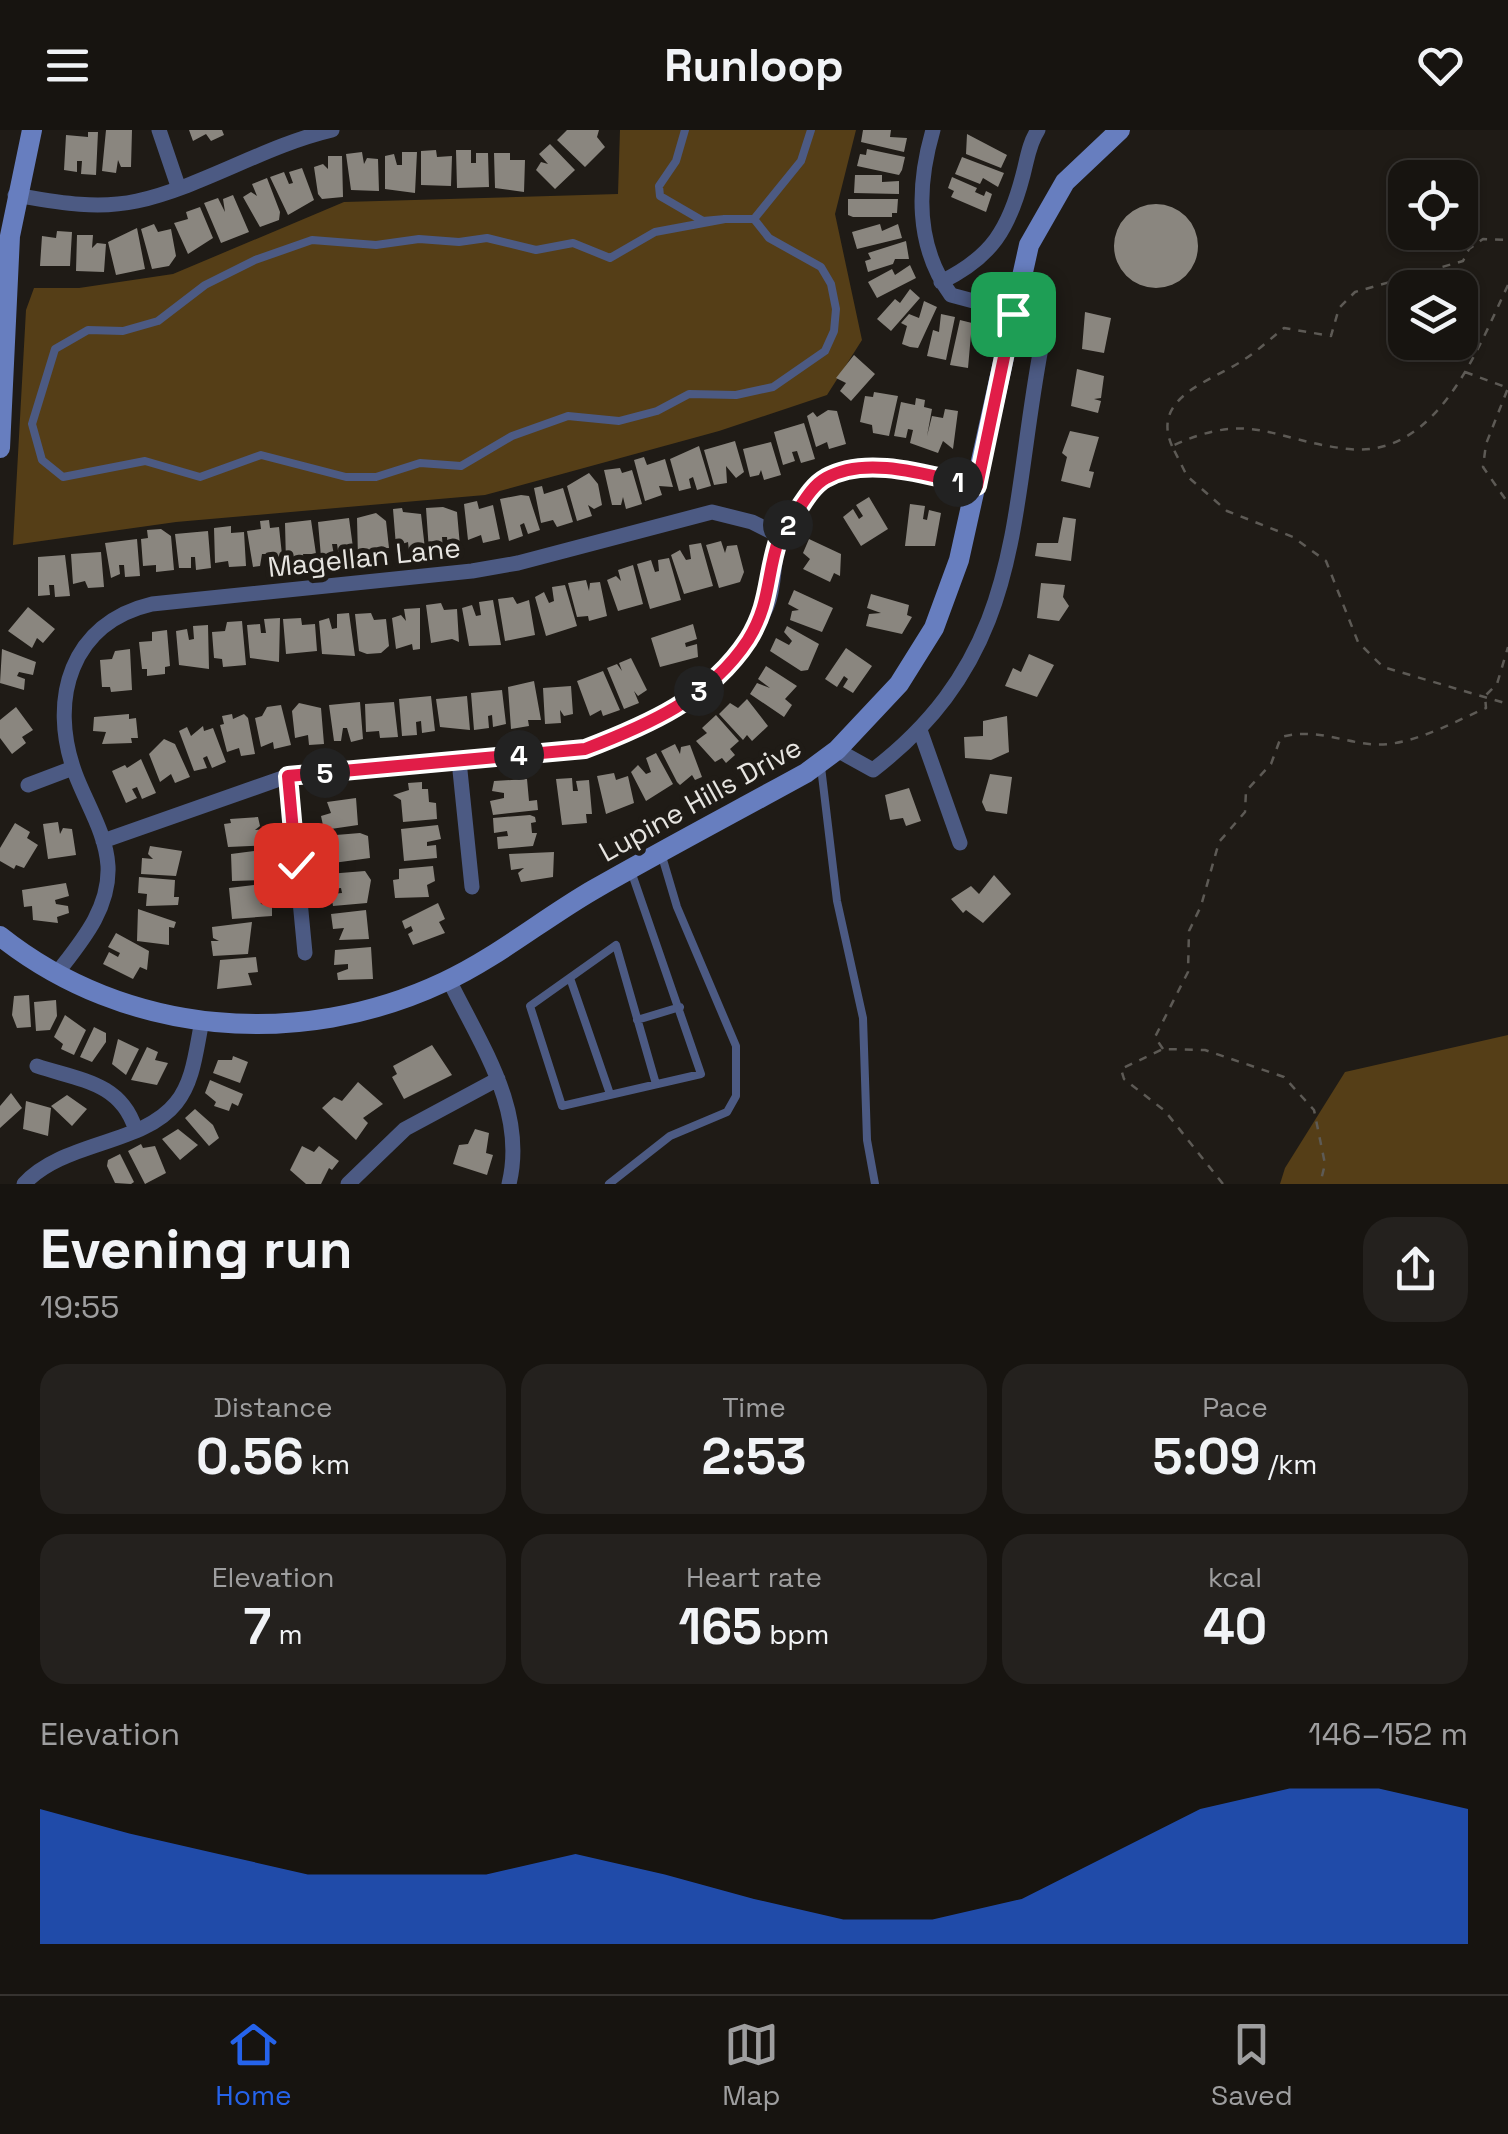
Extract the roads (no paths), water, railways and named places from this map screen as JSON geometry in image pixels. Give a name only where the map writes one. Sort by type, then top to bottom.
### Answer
[{"type":"street","points":[[0,448],[0,370],[15,195],[32,130]]},
{"type":"street","points":[[159,130],[178,186]]},
{"type":"street","points":[[15,195],[85,206],[138,201],[298,138],[332,130]]},
{"type":"street","points":[[933,130],[919,195],[941,282],[950,294],[981,303]]},
{"type":"street","points":[[941,282],[973,266],[992,248],[1016,200],[1038,130]]},
{"type":"street","name":"Lupine Hills Drive","points":[[0,936],[56,974],[114,1001],[202,1021],[250,1025],[338,1019],[404,1000],[449,980],[829,756],[899,684],[934,628],[960,560],[1029,246],[1046,209],[1084,161],[1120,130]]},
{"type":"street","points":[[829,756],[873,770],[920,730],[959,683],[991,622],[1004,584],[1041,348],[1034,326],[1023,315],[1013,314]]},
{"type":"street","points":[[104,841],[288,776],[585,749],[673,712],[713,681],[746,642],[768,604],[780,536],[817,486],[847,470],[891,470],[977,486]]},
{"type":"street","name":"Magellan Lane","points":[[56,974],[94,926],[108,868],[104,841],[73,768],[66,718],[71,668],[98,629],[131,609],[518,563],[712,512],[752,522],[780,536]]},
{"type":"street","points":[[920,730],[960,843]]},
{"type":"street","points":[[459,761],[472,887]]},
{"type":"street","points":[[28,785],[73,768]]},
{"type":"street","points":[[288,776],[305,953]]},
{"type":"street","points":[[449,980],[498,1079],[512,1124],[509,1184]]},
{"type":"street","points":[[24,1184],[52,1161],[135,1128],[176,1104],[191,1075],[202,1021]]},
{"type":"street","points":[[37,1066],[112,1092],[128,1106],[135,1128]]},
{"type":"street","points":[[348,1184],[405,1129],[498,1079]]},
{"type":"lane","points":[[685,130],[676,161],[659,186],[660,196],[703,220],[754,219]]},
{"type":"lane","points":[[754,219],[801,161],[811,130]]},
{"type":"lane","points":[[725,219],[656,232],[627,252],[610,258],[573,243],[536,250],[487,238],[459,242],[418,238],[376,245],[330,240],[304,242],[214,279],[158,321],[123,331],[88,330],[62,343],[50,356],[33,414],[36,450],[47,467],[63,476],[145,461],[200,477],[261,456],[334,475],[366,478],[420,464],[466,465],[512,436],[568,416],[619,421],[657,411],[689,394],[758,392],[785,382],[816,361],[830,343],[836,309],[821,267],[769,238],[754,219]]},
{"type":"lane","points":[[829,756],[837,901],[863,1018],[866,1140],[875,1184]]},
{"type":"lane","points":[[608,1184],[670,1136],[728,1112],[736,1096],[736,1046],[677,907],[661,853]]},
{"type":"lane","points":[[631,870],[701,1074],[562,1106],[530,1006],[616,945],[656,1084]]},
{"type":"lane","points":[[570,978],[610,1094]]},
{"type":"lane","points":[[638,1020],[680,1006]]}]
